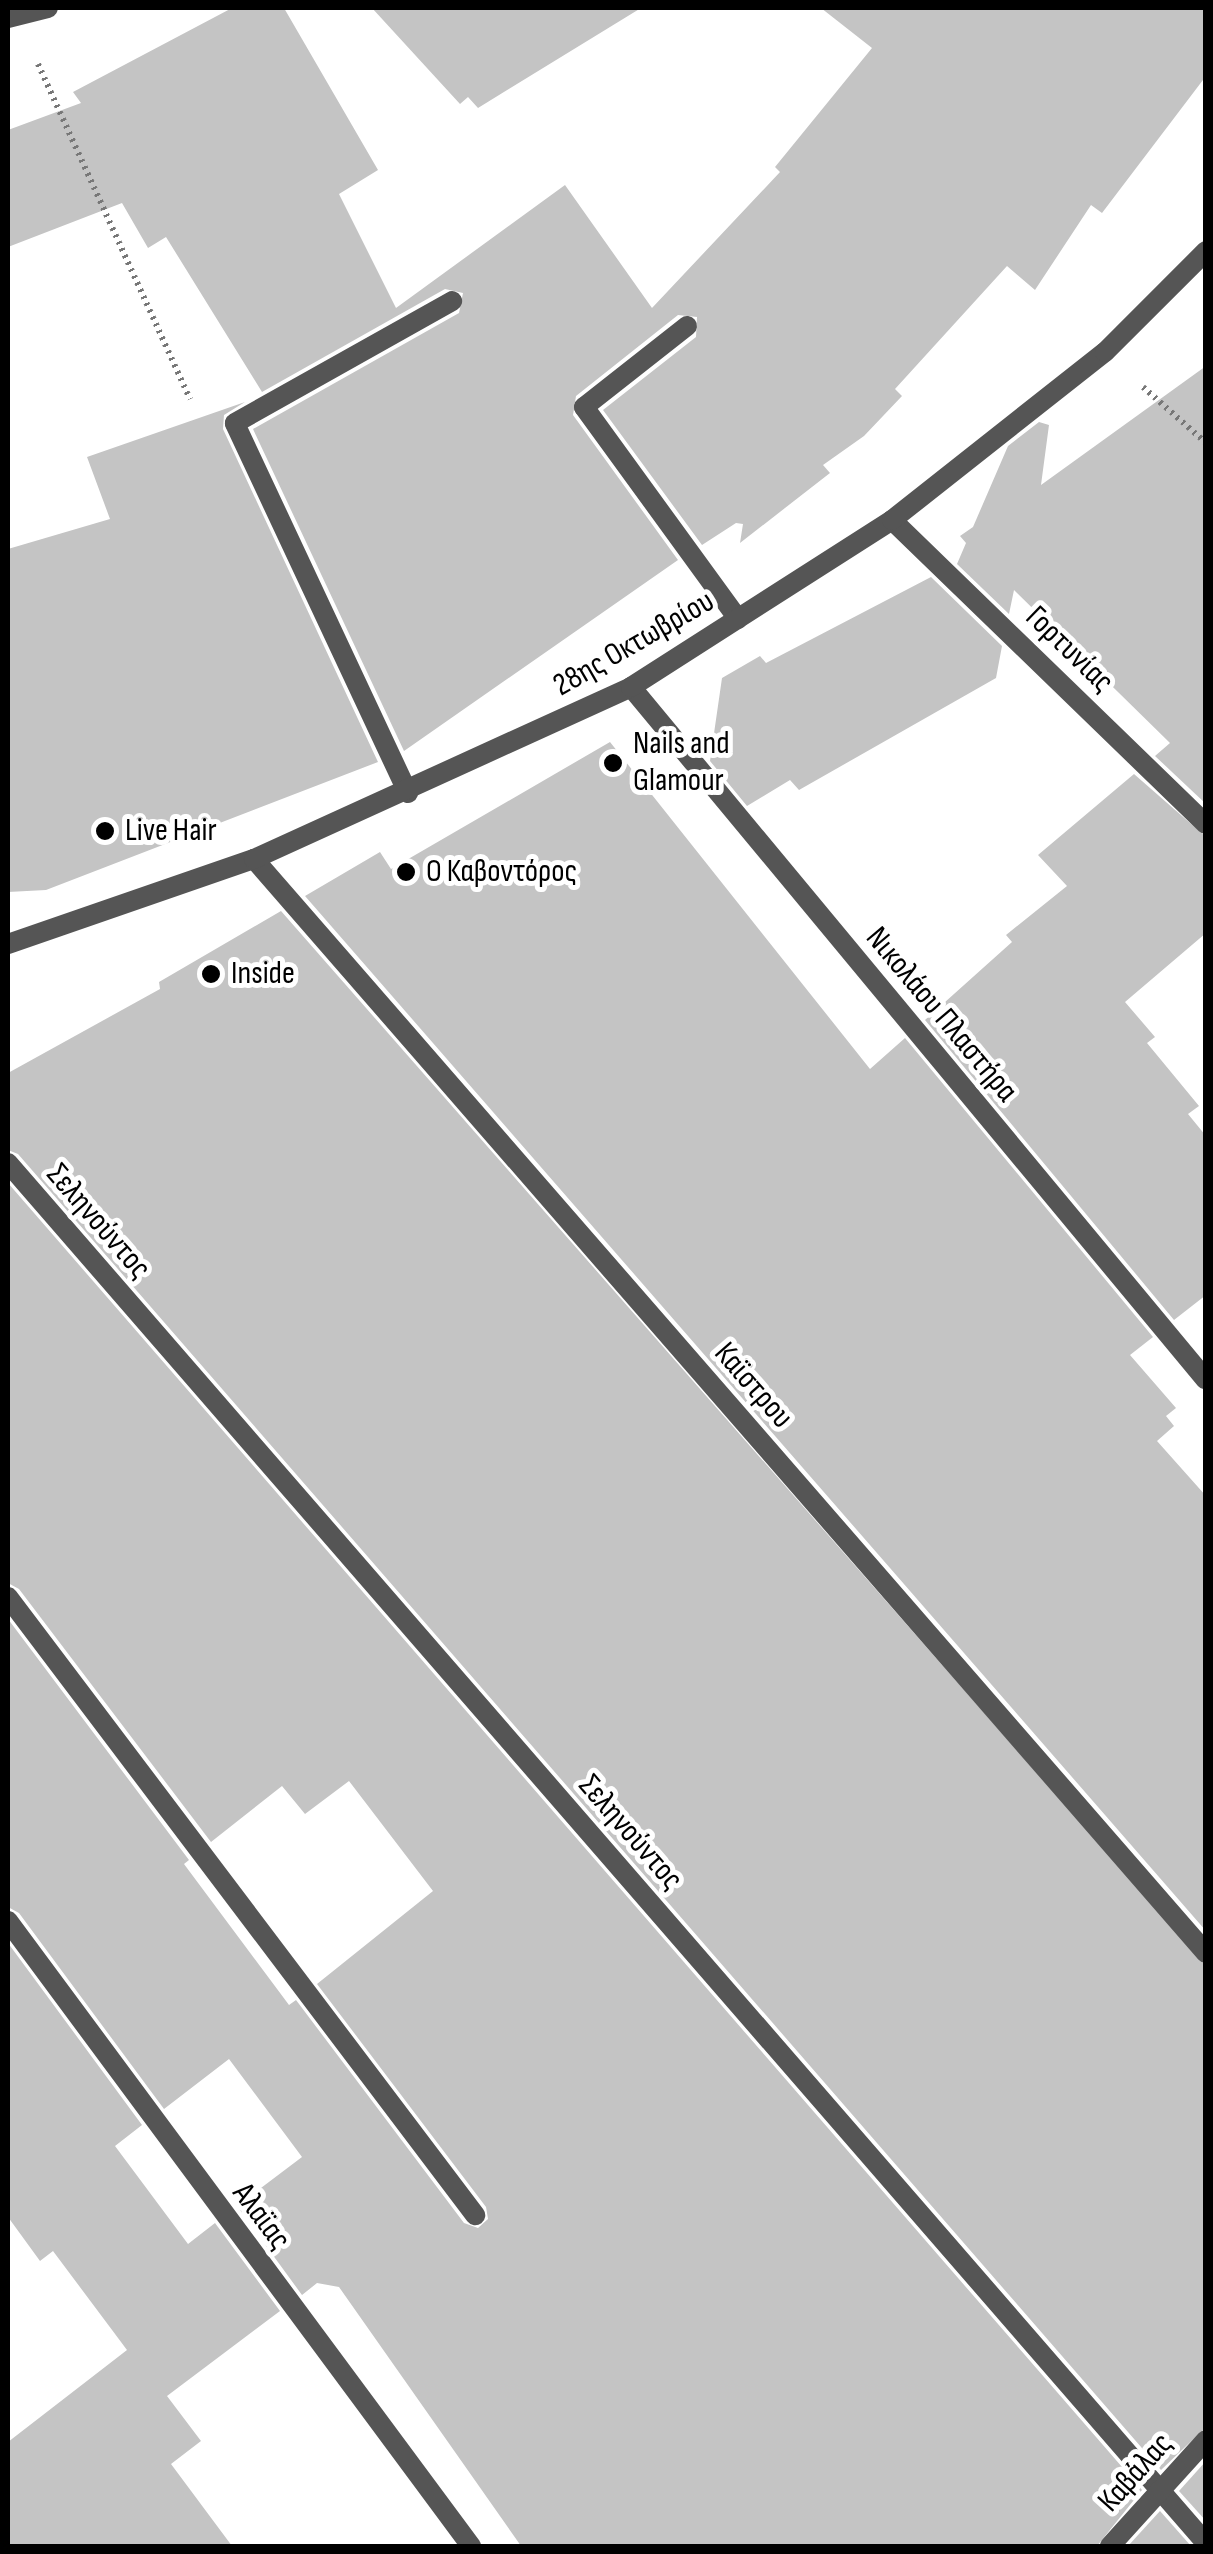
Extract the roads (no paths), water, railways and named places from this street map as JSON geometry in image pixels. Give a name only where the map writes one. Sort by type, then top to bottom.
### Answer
[{"type":"street","points":[[12,18],[48,8]]},
{"type":"street","name":"28ης Οκτωβρίου","points":[[8,944],[254,859],[408,794],[631,688],[892,520],[1105,352],[1206,251]]},
{"type":"street","points":[[408,794],[235,424],[452,301]]},
{"type":"street","points":[[687,326],[584,407],[738,619]]},
{"type":"street","name":"Γορτυνίας","points":[[892,520],[1206,824]]},
{"type":"street","name":"Νικολάου Πλαστήρα","points":[[631,688],[1206,1380]]},
{"type":"street","name":"Καϊστρου","points":[[254,859],[1206,1953]]},
{"type":"street","name":"Σεληνούντος","points":[[8,1164],[1206,2543]]},
{"type":"street","points":[[8,1597],[475,2215]]},
{"type":"street","name":"Αλαϊας","points":[[8,1921],[470,2546]]},
{"type":"street","name":"Καβάλας","points":[[1110,2546],[1164,2491],[1206,2440]]},
{"type":"place","name":"Nails and Glamour","points":[[613,763]]},
{"type":"place","name":"Live Hair","points":[[105,831]]},
{"type":"place","name":"Ο Καβοντόρος","points":[[406,872]]},
{"type":"place","name":"Inside","points":[[211,974]]}]
